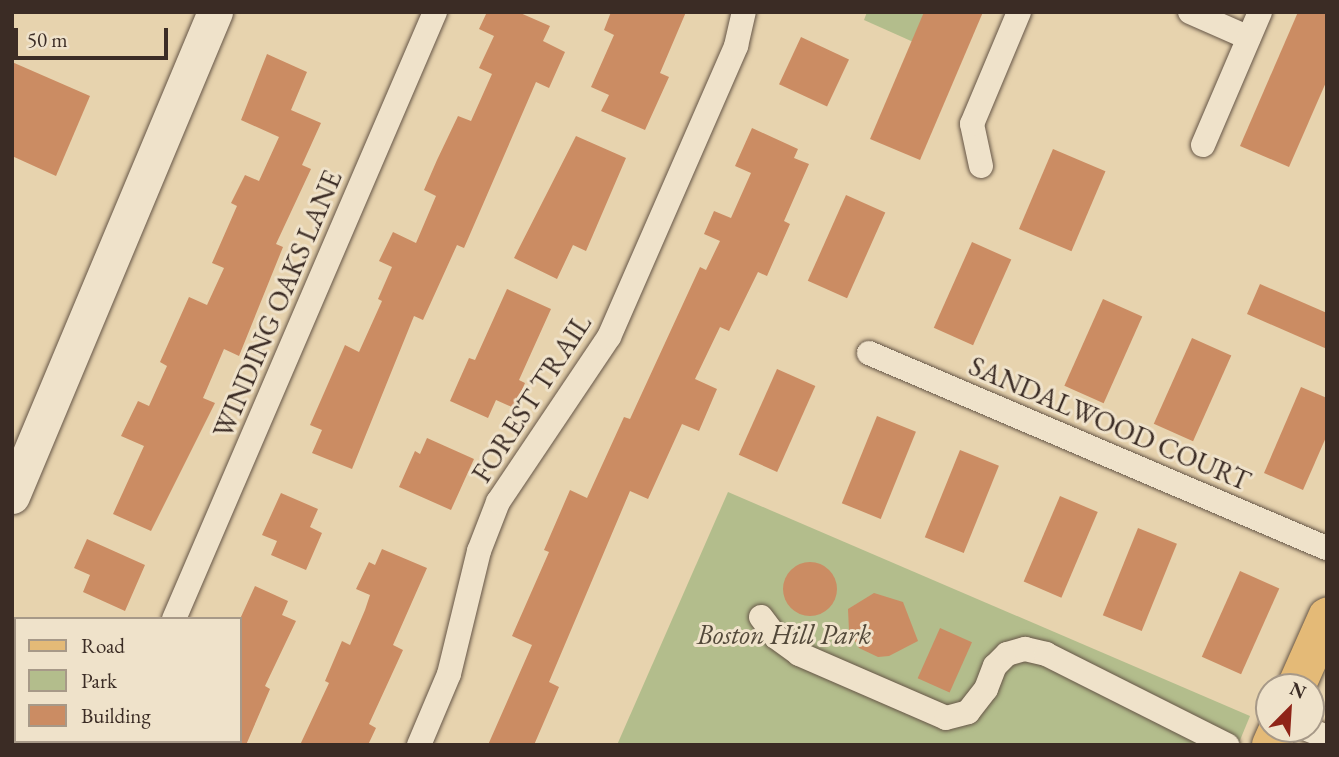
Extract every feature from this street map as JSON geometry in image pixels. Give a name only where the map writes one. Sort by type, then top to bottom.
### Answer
[{"type":"main road","points":[[1302,673],[1327,617]]},
{"type":"street","points":[[12,496],[215,12]]},
{"type":"street","name":"WINDING OAKS LANE","points":[[175,617],[435,12]]},
{"type":"street","name":"FOREST TRAIL","points":[[419,745],[449,674],[479,551],[498,502],[609,337],[736,46],[744,12]]},
{"type":"street","points":[[981,166],[972,124],[1019,12]]},
{"type":"street","points":[[1190,12],[1249,38]]},
{"type":"street","points":[[1203,145],[1260,12]]},
{"type":"street","name":"SANDALWOOD COURT","points":[[869,353],[1327,548]]},
{"type":"street","points":[[761,617],[776,637],[799,654],[946,718],[968,712],[986,689],[995,666],[1007,654],[1025,649],[1046,654],[1227,745]]},
{"type":"green space","points":[[867,12],[948,12],[929,49],[864,20]]},
{"type":"green space","name":"Boston Hill Park","points":[[728,492],[1250,716],[1238,745],[617,745]]},
{"type":"building","points":[[487,12],[518,12],[550,26],[543,41],[565,52],[549,88],[536,82],[464,248],[457,245],[423,320],[414,316],[352,469],[312,453],[322,430],[310,425],[345,345],[359,352],[382,301],[378,299],[392,267],[379,261],[393,232],[416,243],[436,196],[424,190],[437,160],[458,116],[471,121],[492,74],[479,68],[494,36],[479,29]]},
{"type":"building","points":[[611,12],[686,12],[660,73],[669,77],[645,130],[601,111],[609,95],[591,87],[614,35],[604,30]]},
{"type":"building","points":[[924,12],[983,12],[920,160],[870,139]]},
{"type":"building","points":[[1298,12],[1327,12],[1327,80],[1289,167],[1240,146]]},
{"type":"building","points":[[801,37],[849,59],[827,107],[779,84]]},
{"type":"building","points":[[267,54],[307,72],[291,110],[321,123],[302,165],[311,169],[276,244],[283,247],[239,356],[224,349],[203,398],[215,403],[151,531],[113,514],[144,446],[121,436],[138,401],[149,406],[167,366],[160,362],[189,297],[207,305],[224,268],[212,263],[237,206],[231,203],[245,175],[259,181],[279,137],[241,120]]},
{"type":"building","points":[[12,62],[90,96],[56,176],[12,156]]},
{"type":"building","points":[[752,128],[798,149],[794,158],[809,164],[784,221],[790,224],[767,276],[758,272],[729,331],[720,327],[695,379],[717,389],[699,431],[682,424],[648,499],[630,491],[549,682],[559,687],[534,745],[488,745],[532,645],[512,636],[549,552],[544,550],[570,490],[587,498],[624,417],[630,419],[700,267],[706,270],[720,241],[704,234],[714,211],[731,218],[751,173],[735,166]]},
{"type":"building","points":[[576,136],[626,158],[586,251],[573,245],[557,279],[514,258]]},
{"type":"building","points":[[1053,149],[1105,171],[1071,251],[1019,229]]},
{"type":"building","points":[[846,195],[885,212],[847,298],[808,281]]},
{"type":"building","points":[[972,242],[1011,259],[973,345],[934,328]]},
{"type":"building","points":[[1260,284],[1327,313],[1327,349],[1247,314]]},
{"type":"building","points":[[507,289],[551,309],[519,380],[525,383],[514,408],[496,400],[488,418],[450,401],[469,358],[475,360]]},
{"type":"building","points":[[1103,299],[1142,316],[1104,403],[1064,386]]},
{"type":"building","points":[[1192,338],[1231,355],[1193,441],[1154,424]]},
{"type":"building","points":[[777,369],[815,386],[777,472],[739,455]]},
{"type":"building","points":[[1301,387],[1327,398],[1327,435],[1303,490],[1264,473]]},
{"type":"building","points":[[877,416],[916,432],[881,519],[842,503]]},
{"type":"building","points":[[427,438],[474,459],[451,510],[399,487],[415,451],[420,454]]},
{"type":"building","points":[[960,450],[999,466],[964,553],[925,537]]},
{"type":"building","points":[[281,493],[318,509],[310,527],[322,533],[306,570],[271,555],[277,541],[262,535]]},
{"type":"building","points":[[1060,496],[1098,512],[1061,598],[1024,582]]},
{"type":"building","points":[[1138,528],[1177,544],[1142,631],[1103,615]]},
{"type":"building","points":[[87,539],[145,565],[125,611],[83,592],[90,575],[74,568]]},
{"type":"building","points":[[382,549],[427,568],[393,645],[403,650],[369,724],[376,728],[368,745],[300,745],[329,683],[325,681],[342,641],[350,645],[365,610],[370,595],[356,589],[369,562],[375,565]]},
{"type":"building","points":[[810,562],[829,570],[837,589],[829,608],[810,616],[791,608],[783,589],[791,570]]},
{"type":"building","points":[[1240,571],[1279,588],[1241,674],[1202,657]]},
{"type":"building","points":[[255,586],[288,601],[282,615],[296,621],[265,686],[270,689],[246,745],[240,745],[241,617]]},
{"type":"building","points":[[874,593],[903,602],[918,641],[889,656],[878,657],[859,648],[849,631],[848,609]]},
{"type":"building","points":[[940,628],[972,642],[950,692],[918,678]]}]
